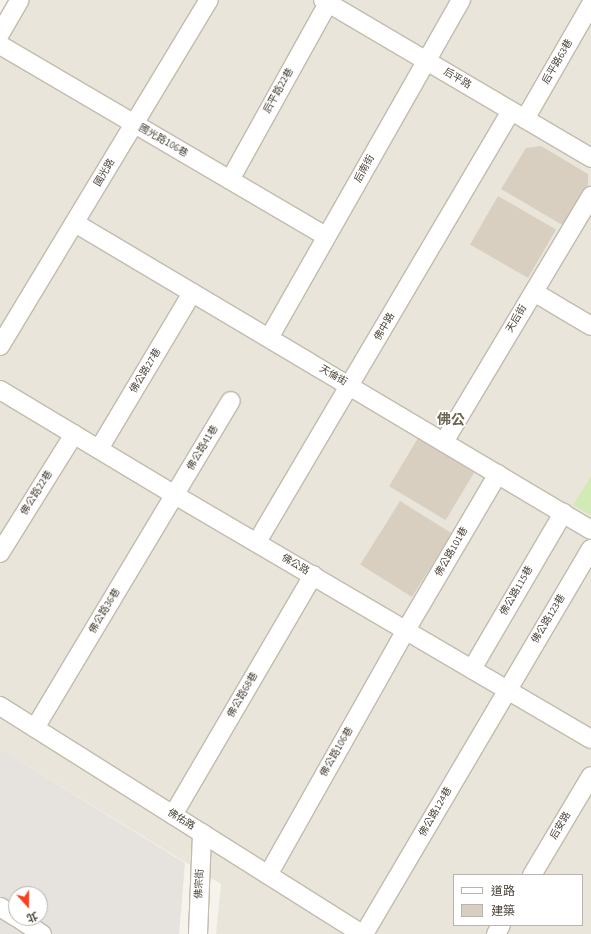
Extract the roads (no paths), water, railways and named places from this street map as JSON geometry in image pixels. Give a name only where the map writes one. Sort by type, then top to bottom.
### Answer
[{"type":"street","points":[[0,34],[20,0]]},
{"type":"street","name":"國光路","points":[[0,346],[135,124],[208,0]]},
{"type":"street","name":"后南街","points":[[269,338],[461,0]]},
{"type":"street","name":"后平路","points":[[326,1],[591,158]]},
{"type":"street","name":"后平路22巷","points":[[230,180],[326,1]]},
{"type":"street","name":"后平路63巷","points":[[518,115],[591,4]]},
{"type":"street","name":"國光路106巷","points":[[0,45],[326,236]]},
{"type":"street","name":"佛中路","points":[[257,542],[350,386],[518,115]]},
{"type":"street","name":"天后街","points":[[444,442],[591,196]]},
{"type":"street","name":"天倫街","points":[[75,222],[591,530]]},
{"type":"street","name":"佛公路27巷","points":[[99,449],[192,292]]},
{"type":"street","points":[[534,292],[591,326]]},
{"type":"street","name":"佛公路","points":[[0,390],[175,495],[591,739]]},
{"type":"street","name":"佛公路41巷","points":[[175,495],[232,401]]},
{"type":"street","name":"佛公路22巷","points":[[0,553],[74,434]]},
{"type":"street","name":"佛公路101巷","points":[[406,630],[498,474]]},
{"type":"street","name":"佛公路36巷","points":[[35,728],[175,495]]},
{"type":"street","name":"佛公路115巷","points":[[472,669],[563,513]]},
{"type":"street","name":"佛公路123巷","points":[[507,690],[591,549]]},
{"type":"street","name":"佛公路68巷","points":[[173,815],[313,575]]},
{"type":"street","name":"佛公路106巷","points":[[268,875],[406,630]]},
{"type":"street","name":"佛公路124巷","points":[[363,934],[507,690]]},
{"type":"street","name":"佛佑路","points":[[0,706],[363,934]]},
{"type":"street","name":"后安路","points":[[533,874],[591,776]]},
{"type":"street","name":"佛宗街","points":[[198,934],[202,833]]},
{"type":"street","points":[[30,926],[42,934]]},
{"type":"district","name":"佛公","points":[[451,420]]}]
